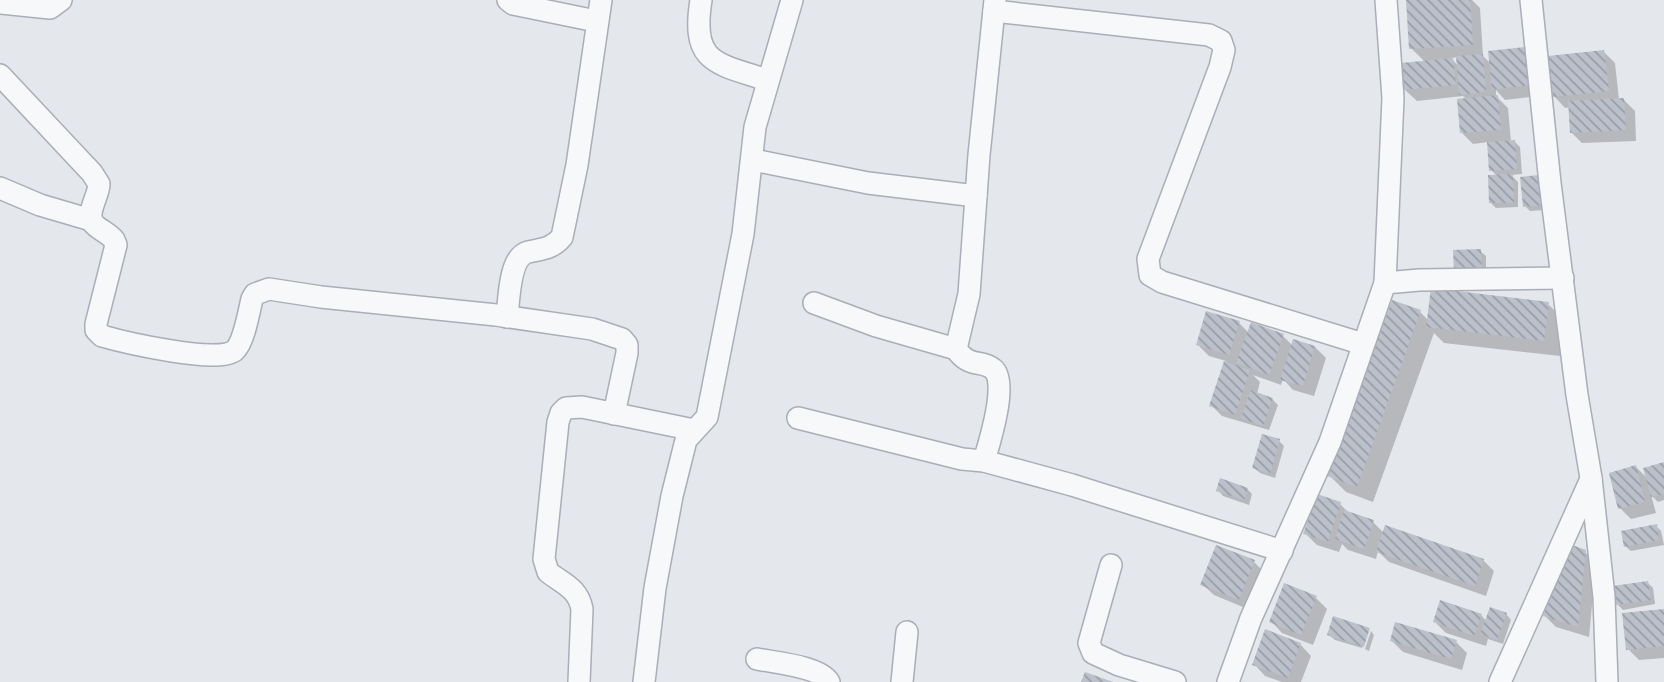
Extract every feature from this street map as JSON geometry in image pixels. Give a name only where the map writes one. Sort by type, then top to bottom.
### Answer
[{"type":"street","points":[[0,3],[50,8],[61,0]]},
{"type":"street","points":[[508,0],[513,4],[596,21]]},
{"type":"street","points":[[507,317],[514,265],[519,257],[542,251],[556,244],[562,237],[577,165],[601,0]]},
{"type":"street","points":[[701,0],[698,38],[703,50],[725,66],[768,80]]},
{"type":"street","points":[[644,682],[655,588],[672,496],[686,440],[703,423],[709,412],[743,234],[755,127],[792,0]]},
{"type":"street","points":[[1228,682],[1251,618],[1330,442],[1385,283],[1393,98],[1386,0]]},
{"type":"street","points":[[1531,0],[1550,183],[1577,395],[1591,478],[1604,597],[1607,682]]},
{"type":"street","points":[[956,349],[969,293],[995,6],[1209,36],[1221,41],[1224,51],[1220,67],[1148,260],[1150,275],[1162,282],[1363,344]]},
{"type":"street","points":[[0,75],[97,179],[99,191],[90,214],[91,220],[114,240],[116,245],[96,324],[96,330],[102,336],[191,354],[222,356],[231,353],[239,344],[251,299],[255,294],[269,289],[592,329],[622,340],[626,345],[627,353],[614,414]]},
{"type":"street","points":[[753,160],[868,183],[976,196]]},
{"type":"street","points":[[0,188],[40,205],[91,220]]},
{"type":"street","points":[[1385,283],[1563,278]]},
{"type":"street","points":[[814,303],[876,326],[956,349],[962,358],[993,369],[999,378],[999,397],[984,461]]},
{"type":"street","points":[[579,682],[582,609],[580,599],[573,589],[548,572],[544,558],[561,414],[566,408],[572,407],[694,430]]},
{"type":"street","points":[[798,418],[962,459],[984,461],[1072,485],[1282,551]]},
{"type":"street","points":[[1500,682],[1591,478]]},
{"type":"street","points":[[1111,565],[1089,643],[1093,653],[1119,665],[1175,682]]},
{"type":"street","points":[[902,682],[907,632]]},
{"type":"street","points":[[757,659],[812,670],[824,675],[829,682]]},
{"type":"building","points":[[1406,0],[1470,0],[1473,45],[1409,49]]},
{"type":"building","points":[[1525,47],[1530,85],[1492,90],[1488,51]]},
{"type":"building","points":[[1604,50],[1609,91],[1553,97],[1548,56]]},
{"type":"building","points":[[1483,54],[1486,92],[1459,95],[1456,56]]},
{"type":"building","points":[[1453,58],[1456,85],[1404,90],[1401,63]]},
{"type":"building","points":[[1498,95],[1501,130],[1460,133],[1457,99]]},
{"type":"building","points":[[1624,98],[1626,130],[1570,133],[1568,101]]},
{"type":"building","points":[[1515,140],[1517,169],[1489,171],[1487,142]]},
{"type":"building","points":[[1513,174],[1514,203],[1489,203],[1488,175]]},
{"type":"building","points":[[1539,175],[1542,205],[1523,207],[1520,177]]},
{"type":"building","points":[[1481,249],[1482,272],[1454,273],[1453,250]]},
{"type":"building","points":[[1431,288],[1549,302],[1544,341],[1426,327]]},
{"type":"building","points":[[1392,300],[1421,310],[1357,487],[1327,476]]},
{"type":"building","points":[[1206,311],[1240,321],[1229,355],[1196,345]]},
{"type":"building","points":[[1251,322],[1284,334],[1269,375],[1236,363]]},
{"type":"building","points":[[1293,339],[1315,346],[1303,386],[1280,380]]},
{"type":"building","points":[[1224,361],[1250,370],[1235,415],[1209,406]]},
{"type":"building","points":[[1251,390],[1273,398],[1263,426],[1241,418]]},
{"type":"building","points":[[1262,434],[1280,439],[1270,474],[1252,468]]},
{"type":"building","points":[[1664,462],[1664,494],[1651,497],[1643,468]]},
{"type":"building","points":[[1636,465],[1645,502],[1618,509],[1609,473]]},
{"type":"building","points":[[1220,478],[1248,488],[1244,500],[1216,491]]},
{"type":"building","points":[[1317,494],[1341,502],[1328,542],[1303,534]]},
{"type":"building","points":[[1344,510],[1374,520],[1364,549],[1335,539]]},
{"type":"building","points":[[1657,524],[1659,540],[1624,547],[1621,531]]},
{"type":"building","points":[[1385,525],[1484,559],[1475,586],[1376,552]]},
{"type":"building","points":[[1569,544],[1586,550],[1578,627],[1543,616]]},
{"type":"building","points":[[1216,545],[1255,560],[1239,600],[1200,585]]},
{"type":"building","points":[[1648,581],[1651,600],[1616,605],[1613,586]]},
{"type":"building","points":[[1284,583],[1317,596],[1301,635],[1269,622]]},
{"type":"building","points":[[1440,600],[1482,614],[1474,636],[1433,622]]},
{"type":"building","points":[[1490,607],[1507,613],[1497,640],[1480,634]]},
{"type":"building","points":[[1664,609],[1664,646],[1626,650],[1622,613]]},
{"type":"building","points":[[1333,616],[1370,628],[1364,647],[1327,635]]},
{"type":"building","points":[[1395,622],[1457,640],[1451,659],[1390,641]]},
{"type":"building","points":[[1265,629],[1301,643],[1288,678],[1252,665]]},
{"type":"building","points":[[1085,672],[1113,682],[1081,682]]}]
